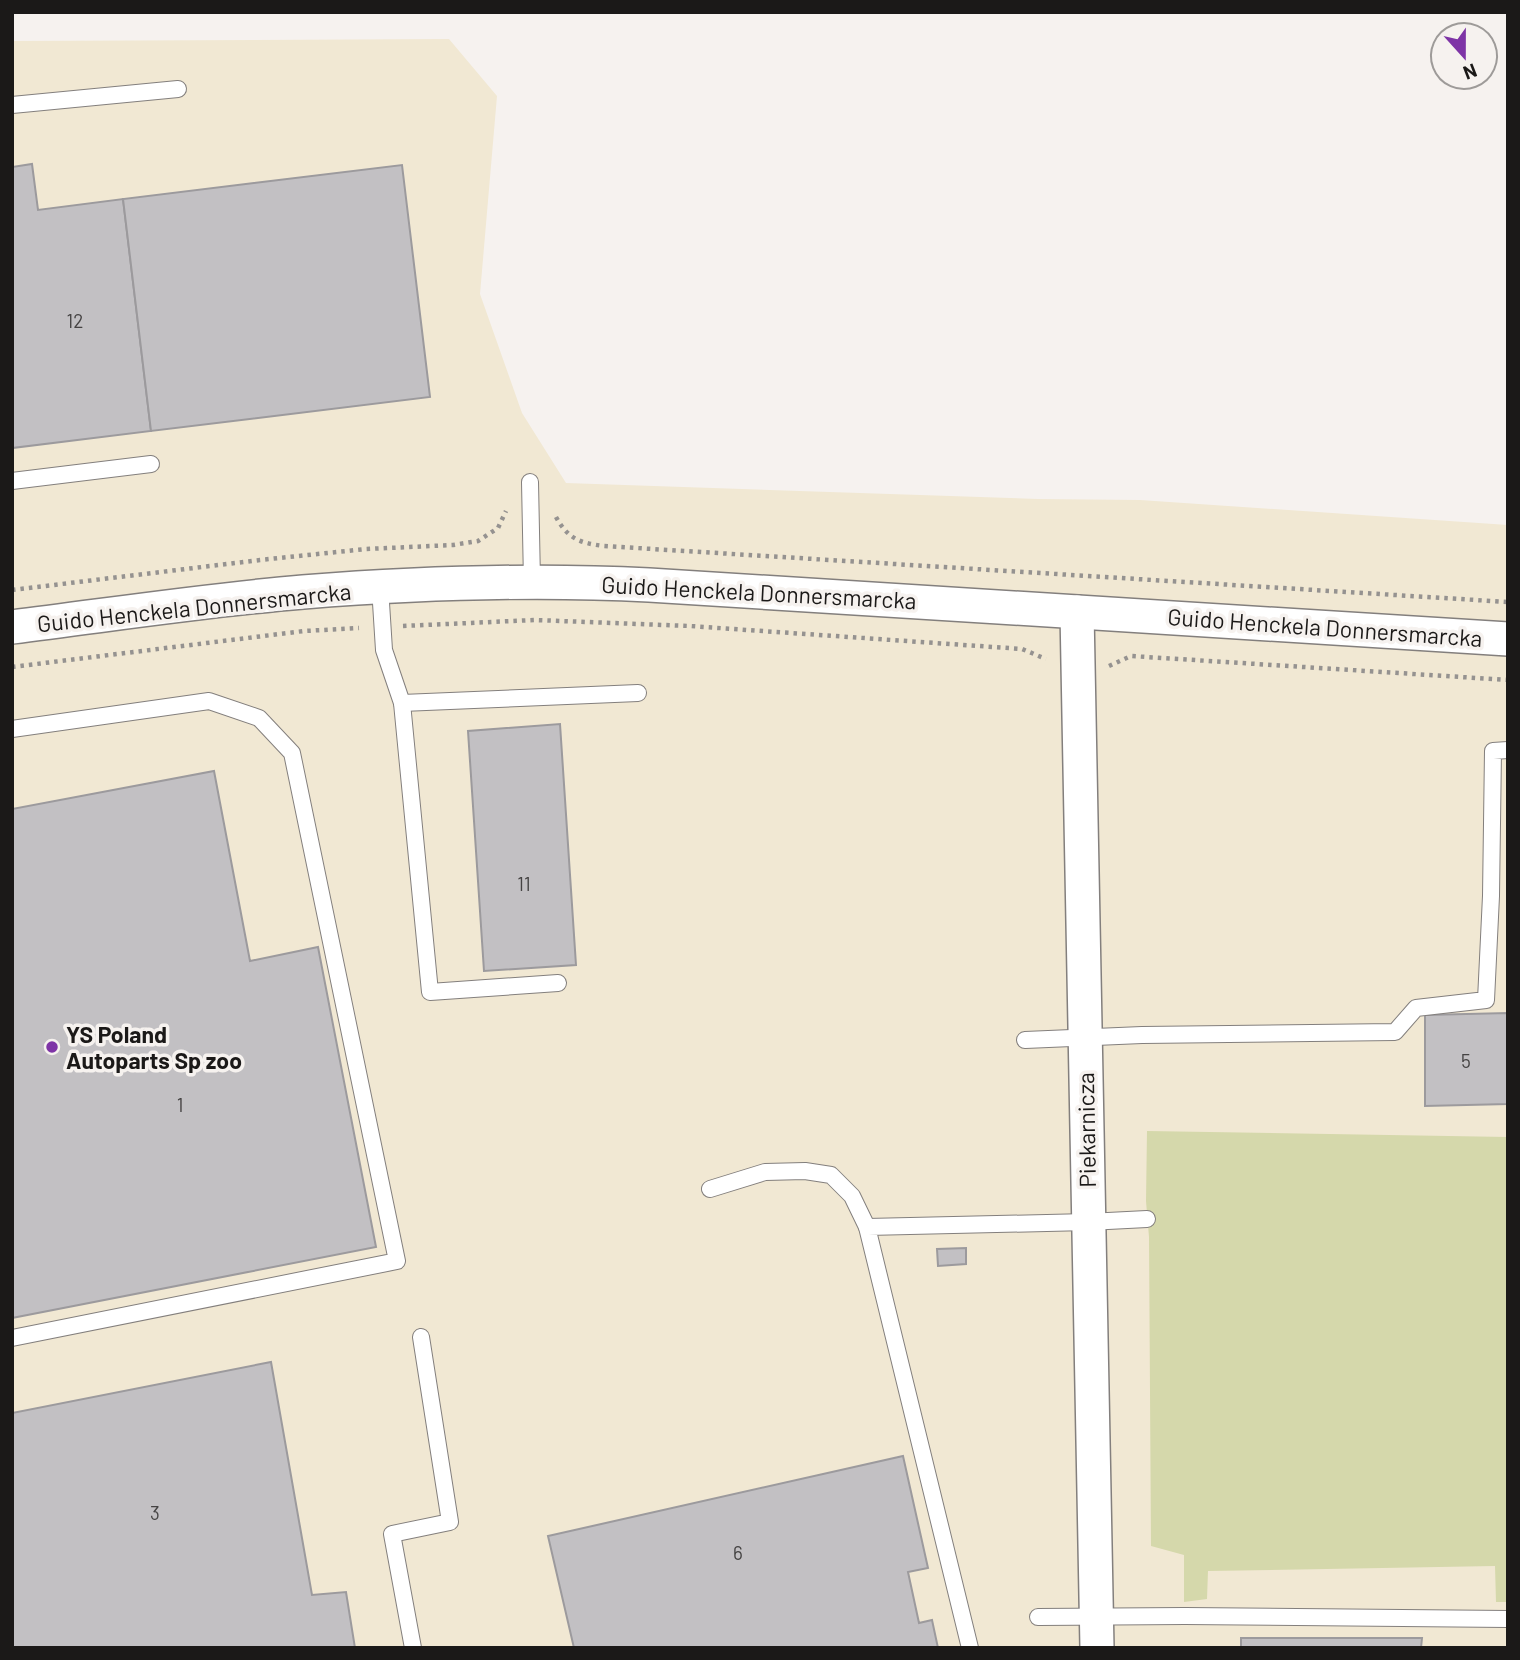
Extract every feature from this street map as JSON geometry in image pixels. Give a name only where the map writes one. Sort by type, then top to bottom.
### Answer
[{"type":"street","name":"Guido Henckela Donnersmarcka","points":[[12,627],[301,592],[532,581],[649,585],[1508,639]]},
{"type":"street","name":"Piekarnicza","points":[[1077,612],[1097,1633]]},
{"type":"lane","points":[[12,105],[178,89]]},
{"type":"lane","points":[[12,481],[151,464]]},
{"type":"lane","points":[[530,482],[532,581]]},
{"type":"lane","points":[[380,587],[384,650],[402,703],[430,992],[558,983]]},
{"type":"lane","points":[[402,703],[638,693]]},
{"type":"lane","points":[[12,730],[209,701],[259,718],[292,753],[397,1261],[12,1338]]},
{"type":"lane","points":[[1025,1040],[1142,1035],[1395,1032],[1416,1008],[1486,1000],[1493,751],[1508,750]]},
{"type":"lane","points":[[710,1189],[765,1172],[805,1171],[831,1175],[852,1196],[867,1227],[970,1648]]},
{"type":"lane","points":[[867,1227],[1147,1219]]},
{"type":"lane","points":[[412,1648],[392,1534],[450,1522],[421,1337]]},
{"type":"lane","points":[[1038,1617],[1097,1633],[1185,1616],[1508,1619]]},
{"type":"path","points":[[12,667],[304,631],[536,620],[690,626],[1022,649],[1055,663]]},
{"type":"path","points":[[1106,668],[1131,656],[1508,680]]},
{"type":"shaded area","points":[[449,39],[497,96],[480,294],[522,413],[566,483],[1140,500],[1508,525],[1508,1648],[12,1648],[12,41]]},
{"type":"green space","points":[[1147,1131],[1508,1137],[1508,1602],[1496,1602],[1495,1566],[1208,1571],[1207,1599],[1184,1602],[1184,1555],[1151,1546]]},
{"type":"building","points":[[32,164],[38,210],[123,199],[151,431],[12,448],[12,167]]},
{"type":"building","points":[[402,165],[430,397],[151,431],[123,199]]},
{"type":"building","points":[[560,724],[576,965],[484,971],[468,731]]},
{"type":"building","points":[[214,771],[250,961],[318,947],[376,1247],[12,1318],[12,809]]},
{"type":"building","points":[[1508,778],[1508,969],[1507,911]]},
{"type":"building","points":[[1508,1013],[1508,1104],[1425,1106],[1425,1015]]},
{"type":"building","points":[[966,1248],[966,1264],[938,1266],[937,1249]]},
{"type":"building","points":[[271,1362],[312,1595],[346,1592],[355,1648],[12,1648],[12,1413]]},
{"type":"building","points":[[903,1456],[928,1568],[908,1572],[919,1623],[932,1620],[938,1648],[574,1648],[548,1536]]},
{"type":"building","points":[[1241,1638],[1422,1638],[1421,1648],[1241,1648]]},
{"type":"place","name":"YS Poland Autoparts Sp zoo","points":[[52,1047]]}]
